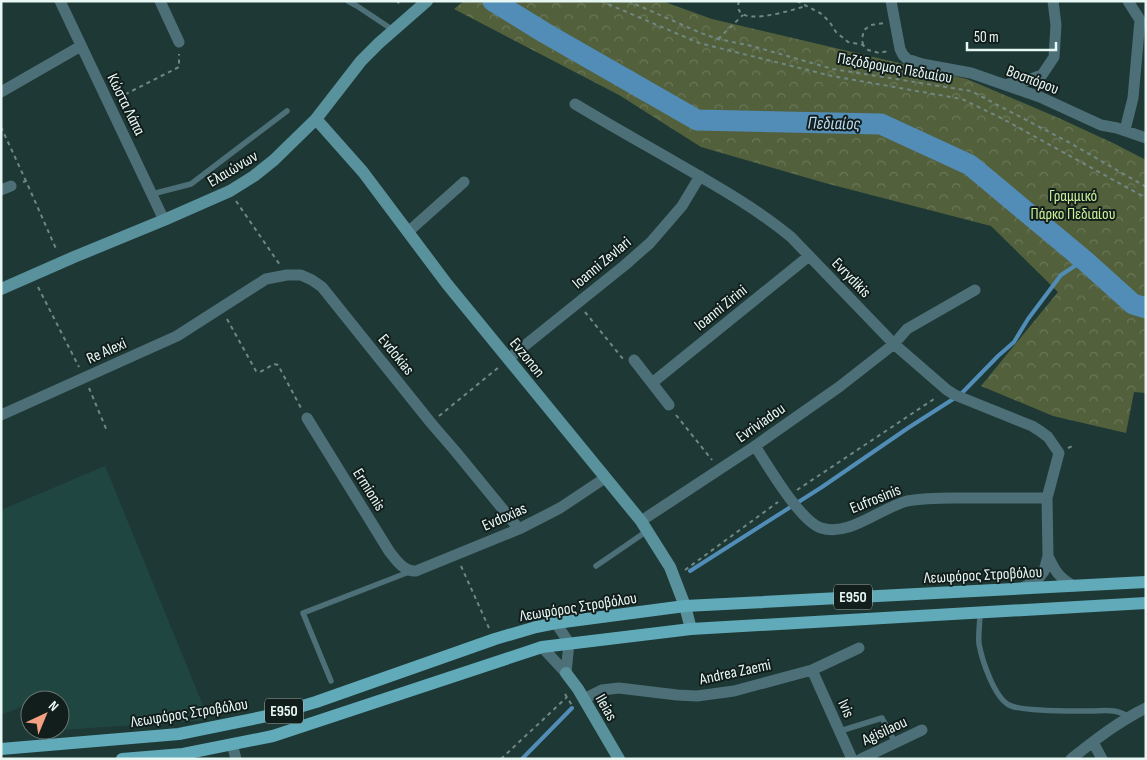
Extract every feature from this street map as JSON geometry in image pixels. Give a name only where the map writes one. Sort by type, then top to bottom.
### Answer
[{"type":"main road","name":"Λεωφόρος Στροβόλου","points":[[1,749],[180,734],[263,717],[316,702],[495,639],[556,623],[684,606],[1146,582]]},
{"type":"main road","name":"E950","points":[[122,759],[183,754],[272,736],[542,646],[691,629],[1146,603]]},
{"type":"street","name":"Κώστα Λάπα","points":[[60,1],[164,220]]},
{"type":"street","points":[[160,1],[179,42]]},
{"type":"street","points":[[891,1],[900,49]]},
{"type":"street","points":[[1005,85],[1023,82],[1042,75],[1054,57],[1056,25],[1053,1]]},
{"type":"street","points":[[1125,130],[1133,98],[1140,20],[1128,1]]},
{"type":"street","name":"Ελαιώνων","points":[[1,289],[230,191],[254,176],[285,150],[316,119],[361,61],[424,4]]},
{"type":"street","points":[[1,92],[81,46]]},
{"type":"street","name":"Βοσπόρου","points":[[900,49],[907,59],[922,64],[971,73],[1040,97],[1101,125],[1125,130],[1146,138]]},
{"type":"street","name":"Evrydikis","points":[[575,104],[700,176],[775,224],[791,237],[894,344],[951,392],[1032,426],[1048,437],[1058,453],[1047,498],[1048,556]]},
{"type":"street","name":"Evzonon","points":[[316,119],[363,172],[447,284],[644,526],[670,566],[691,629]]},
{"type":"street","name":"Ioanni Zevlari","points":[[508,359],[650,243],[682,206],[700,176]]},
{"type":"street","points":[[408,232],[464,182]]},
{"type":"street","name":"Ioanni Zirini","points":[[652,383],[809,256]]},
{"type":"street","name":"Evdokias","points":[[221,308],[266,280],[287,275],[302,276],[312,280],[322,288],[519,529]]},
{"type":"street","name":"Evriviadou","points":[[644,526],[720,469],[839,387],[894,344],[907,329],[975,290]]},
{"type":"street","name":"Re Alexi","points":[[1,414],[177,336],[221,308]]},
{"type":"street","points":[[634,360],[669,405]]},
{"type":"street","name":"Ermionis","points":[[307,418],[389,551],[411,572]]},
{"type":"street","name":"Eufrosinis","points":[[755,446],[803,515],[822,528],[842,529],[859,523],[897,504],[914,500],[938,498],[1047,498]]},
{"type":"street","name":"Evdoxias","points":[[411,572],[519,529],[560,508],[605,478]]},
{"type":"street","points":[[1048,556],[1056,572],[1074,586]]},
{"type":"street","points":[[1022,588],[1037,580],[1044,571],[1048,556]]},
{"type":"street","points":[[556,623],[569,643],[566,673]]},
{"type":"street","name":"Ileias","points":[[542,646],[566,673],[584,699],[619,759]]},
{"type":"street","name":"Andrea Zaemi","points":[[584,699],[602,690],[619,688],[697,696],[734,691],[812,670],[859,648]]},
{"type":"street","name":"Ivis","points":[[812,670],[852,759]]},
{"type":"street","points":[[1071,759],[1093,742],[1146,708]]},
{"type":"street","name":"Agisilaou","points":[[861,759],[922,730]]},
{"type":"street","points":[[1093,742],[1102,759]]},
{"type":"street","points":[[232,744],[236,759]]},
{"type":"lane","points":[[348,1],[394,30]]},
{"type":"lane","points":[[152,194],[191,184],[287,111]]},
{"type":"lane","points":[[596,566],[644,526]]},
{"type":"lane","points":[[331,681],[303,613],[411,572]]},
{"type":"lane","points":[[980,613],[980,644],[988,674],[999,697],[1009,705],[1025,709],[1114,710],[1130,717]]},
{"type":"lane","points":[[840,731],[882,718],[895,742]]},
{"type":"path","points":[[396,1],[403,6]]},
{"type":"path","points":[[601,1],[699,43],[832,76],[962,99],[1146,198]]},
{"type":"path","name":"Πεζόδρομος Πεδιαίου","points":[[628,1],[718,39],[752,46],[833,69],[971,91],[1072,144],[1146,187]]},
{"type":"path","points":[[738,1],[737,5],[743,15],[760,17],[777,15],[806,6]]},
{"type":"path","points":[[797,1],[820,13],[829,21],[836,32],[848,42],[863,45],[868,50],[879,53],[900,49]]},
{"type":"path","points":[[718,39],[743,15]]},
{"type":"path","points":[[863,45],[864,30],[871,25],[895,23]]},
{"type":"path","points":[[108,103],[179,67],[179,42]]},
{"type":"path","points":[[1,127],[62,262]]},
{"type":"path","points":[[6,188],[26,181]]},
{"type":"path","points":[[230,191],[287,275]]},
{"type":"path","points":[[32,276],[84,377],[107,431]]},
{"type":"path","points":[[578,303],[624,360],[634,360]]},
{"type":"path","points":[[221,308],[256,371],[260,372],[274,364],[278,365],[307,418]]},
{"type":"path","points":[[431,423],[508,359]]},
{"type":"path","points":[[674,577],[788,495],[951,392]]},
{"type":"path","points":[[669,405],[720,469]]},
{"type":"path","points":[[456,555],[495,639]]},
{"type":"path","points":[[501,759],[566,697]]},
{"type":"shaded area","points":[[105,466],[209,720],[70,729],[70,690],[20,690],[20,707],[1,715],[1,510]]},
{"type":"green space","name":"Γραμμικό Πάρκο Πεδιαίου","points":[[464,1],[662,1],[712,19],[967,79],[1061,119],[1146,160],[1146,393],[1134,392],[1126,433],[1053,416],[981,386],[1058,292],[991,226],[825,183],[701,147],[619,95],[454,9]]},
{"type":"waterway","name":"Πεδιαίος","points":[[493,1],[697,120],[881,124],[970,165],[1084,260],[1133,304],[1146,308]]},
{"type":"waterway","points":[[690,571],[822,487],[961,394],[1014,342],[1028,319],[1061,275],[1084,260]]},
{"type":"waterway","points":[[522,759],[572,708]]}]
